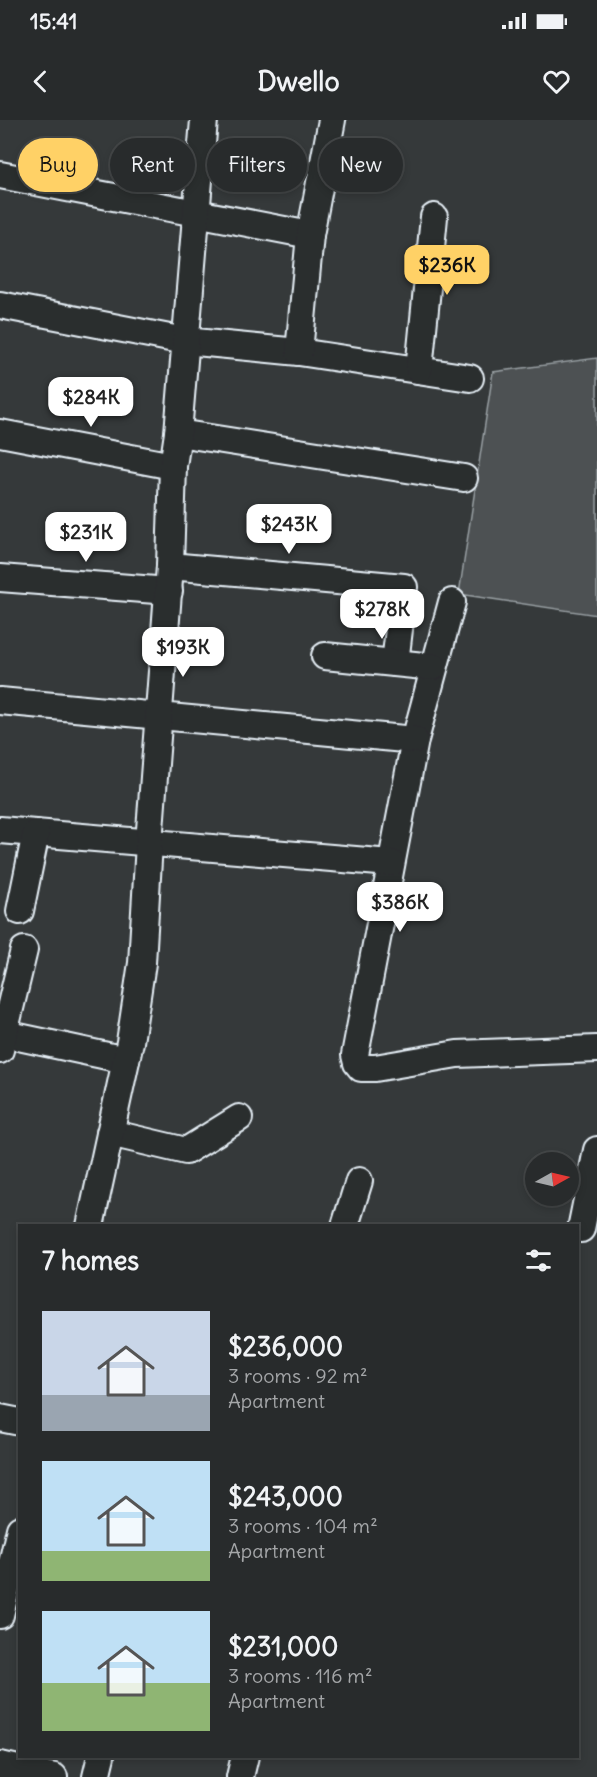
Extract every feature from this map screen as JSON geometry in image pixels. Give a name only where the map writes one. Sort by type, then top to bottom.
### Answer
[{"type":"street","points":[[90,1224],[126,1060],[142,963],[148,843],[170,579],[173,466],[178,434],[204,120]]},
{"type":"street","points":[[299,352],[310,235],[333,120]]},
{"type":"street","points":[[0,175],[310,235]]},
{"type":"street","points":[[419,370],[434,217]]},
{"type":"street","points":[[0,305],[185,341],[299,352],[470,378]]},
{"type":"street","points":[[0,433],[173,466]]},
{"type":"street","points":[[178,434],[464,478]]},
{"type":"street","points":[[0,578],[170,579],[404,587],[395,663]]},
{"type":"street","points":[[452,602],[415,740],[355,1055],[357,1064],[361,1068],[375,1068],[457,1054],[597,1049]]},
{"type":"street","points":[[325,656],[434,667]]},
{"type":"street","points":[[0,701],[415,740]]},
{"type":"street","points":[[0,830],[391,863]]},
{"type":"street","points":[[20,911],[36,833]]},
{"type":"street","points":[[24,950],[1,1039],[126,1060]]},
{"type":"street","points":[[110,1133],[186,1151],[239,1118]]},
{"type":"street","points":[[581,1229],[596,1163]]},
{"type":"street","points":[[346,1224],[359,1181]]},
{"type":"street","points":[[0,1418],[18,1422]]},
{"type":"street","points":[[0,1615],[13,1545]]},
{"type":"street","points":[[96,1777],[101,1758]]},
{"type":"street","points":[[240,1777],[245,1758]]},
{"type":"street","points":[[0,1765],[54,1777]]},
{"type":"shaded area","points":[[597,358],[597,615],[459,594],[493,372]]}]
